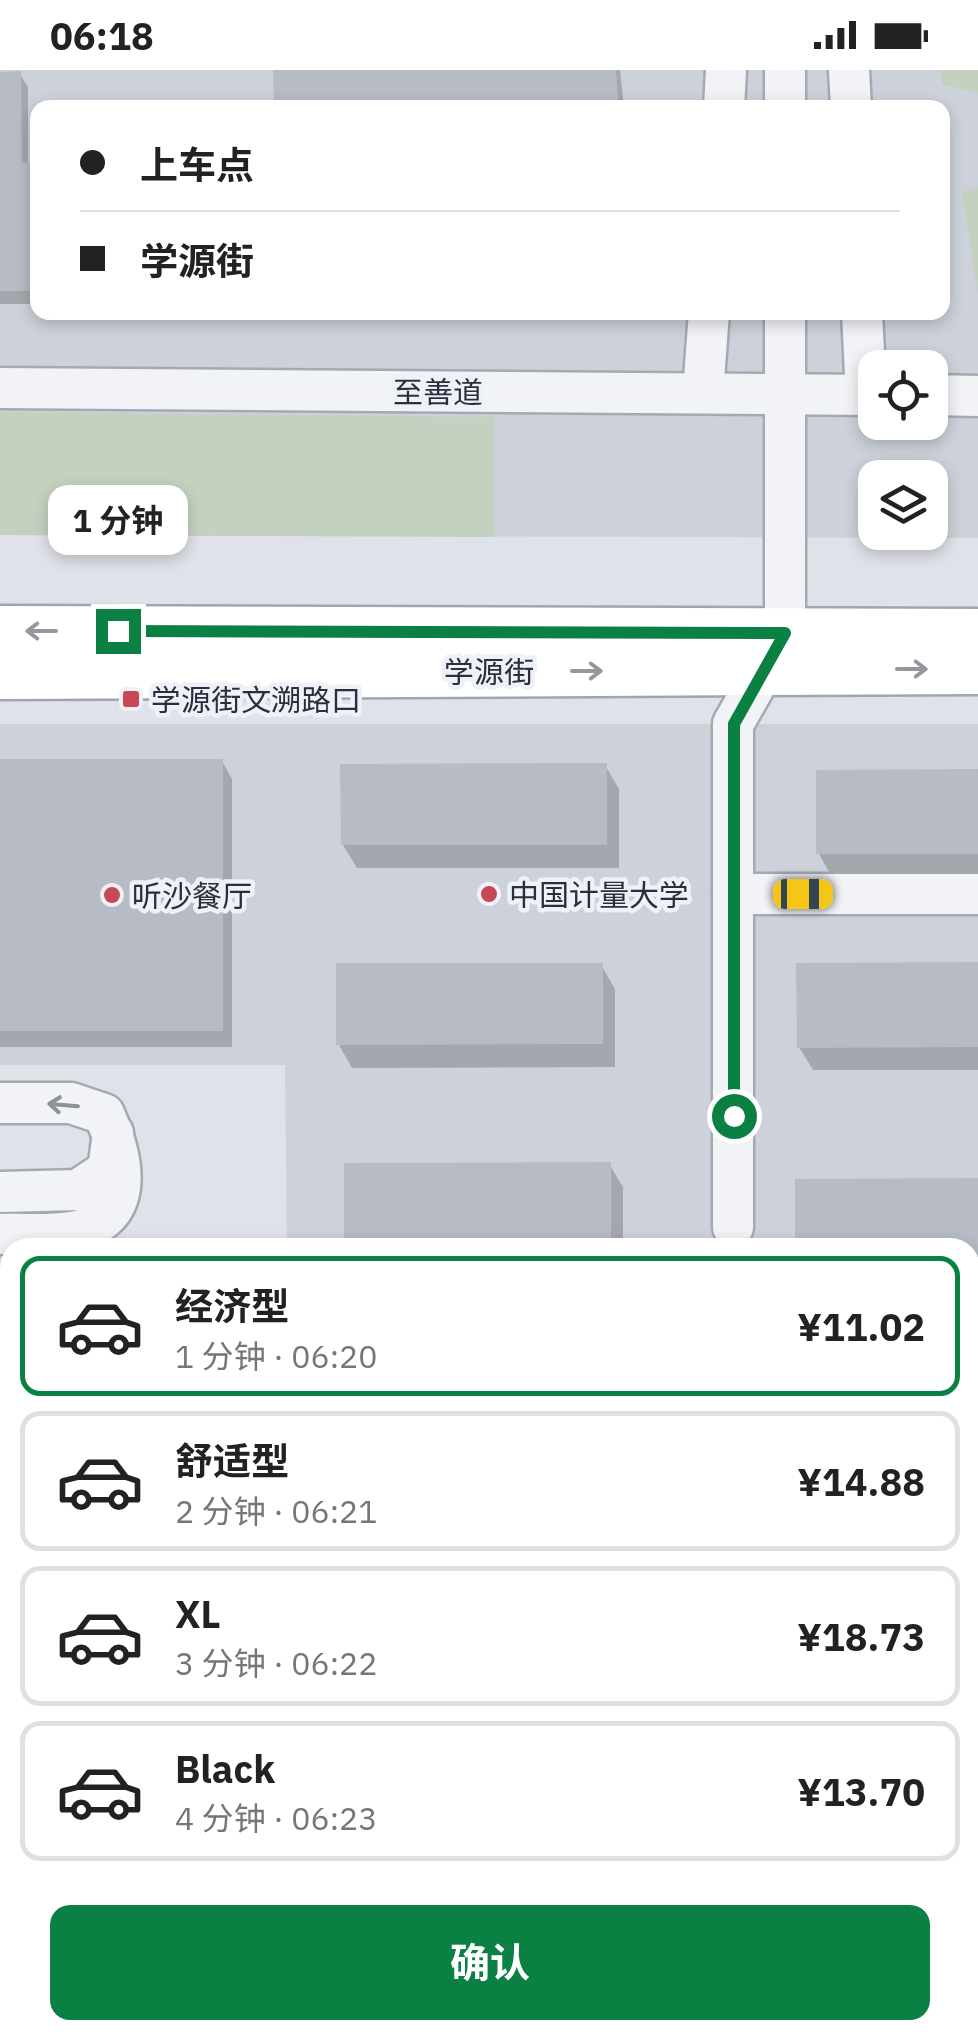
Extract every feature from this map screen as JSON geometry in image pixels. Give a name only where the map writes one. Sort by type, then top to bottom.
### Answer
[{"type":"main road","name":"学源街","points":[[0,631],[775,651],[978,669]]},
{"type":"main road","name":"学源街","points":[[0,674],[775,651],[978,634]]},
{"type":"street","points":[[724,100],[726,70]]},
{"type":"street","points":[[785,70],[785,100]]},
{"type":"street","points":[[849,70],[851,100]]},
{"type":"street","points":[[703,393],[708,320]]},
{"type":"street","points":[[734,1228],[734,724],[775,651],[784,320]]},
{"type":"street","points":[[863,320],[866,350]]},
{"type":"street","name":"至善道","points":[[0,388],[858,395]]},
{"type":"street","points":[[948,396],[978,396]]},
{"type":"street","points":[[734,894],[978,894]]},
{"type":"street","points":[[0,1103],[71,1103],[104,1114],[121,1174],[118,1201],[100,1223],[71,1232],[0,1234]]},
{"type":"street","points":[[0,1192],[78,1190],[108,1170],[112,1133]]},
{"type":"shaded area","points":[[0,70],[978,70],[978,538],[948,538],[948,460],[858,460],[858,538],[0,535]]},
{"type":"shaded area","name":"中国计量大学","points":[[0,724],[978,724],[978,1238],[287,1238],[285,1065],[0,1065]]},
{"type":"green space","points":[[940,70],[978,70],[978,93],[942,84]]},
{"type":"green space","points":[[978,187],[978,293],[962,193]]},
{"type":"green space","points":[[0,412],[494,417],[494,537],[0,535]]},
{"type":"building","points":[[273,70],[616,70],[618,99],[618,100],[274,100]]},
{"type":"building","points":[[21,71],[22,163],[30,163],[30,291],[0,291],[0,72]]},
{"type":"building","name":"听沙餐厅","points":[[0,759],[223,759],[223,1031],[0,1031]]},
{"type":"building","points":[[607,763],[607,845],[341,845],[340,764]]},
{"type":"building","points":[[978,769],[978,854],[816,854],[816,770]]},
{"type":"building","points":[[978,962],[978,1047],[797,1048],[796,963]]},
{"type":"building","points":[[336,963],[603,963],[603,1044],[336,1045]]},
{"type":"building","points":[[611,1162],[611,1238],[344,1238],[344,1163]]},
{"type":"building","points":[[978,1178],[978,1238],[795,1238],[795,1179]]},
{"type":"place","name":"学源街文溯路口","points":[[131,699]]},
{"type":"place","name":"中国计量大学","points":[[489,894]]},
{"type":"place","name":"听沙餐厅","points":[[112,895]]},
{"type":"route","points":[[118,631],[785,633],[734,724],[734,1116]]}]
